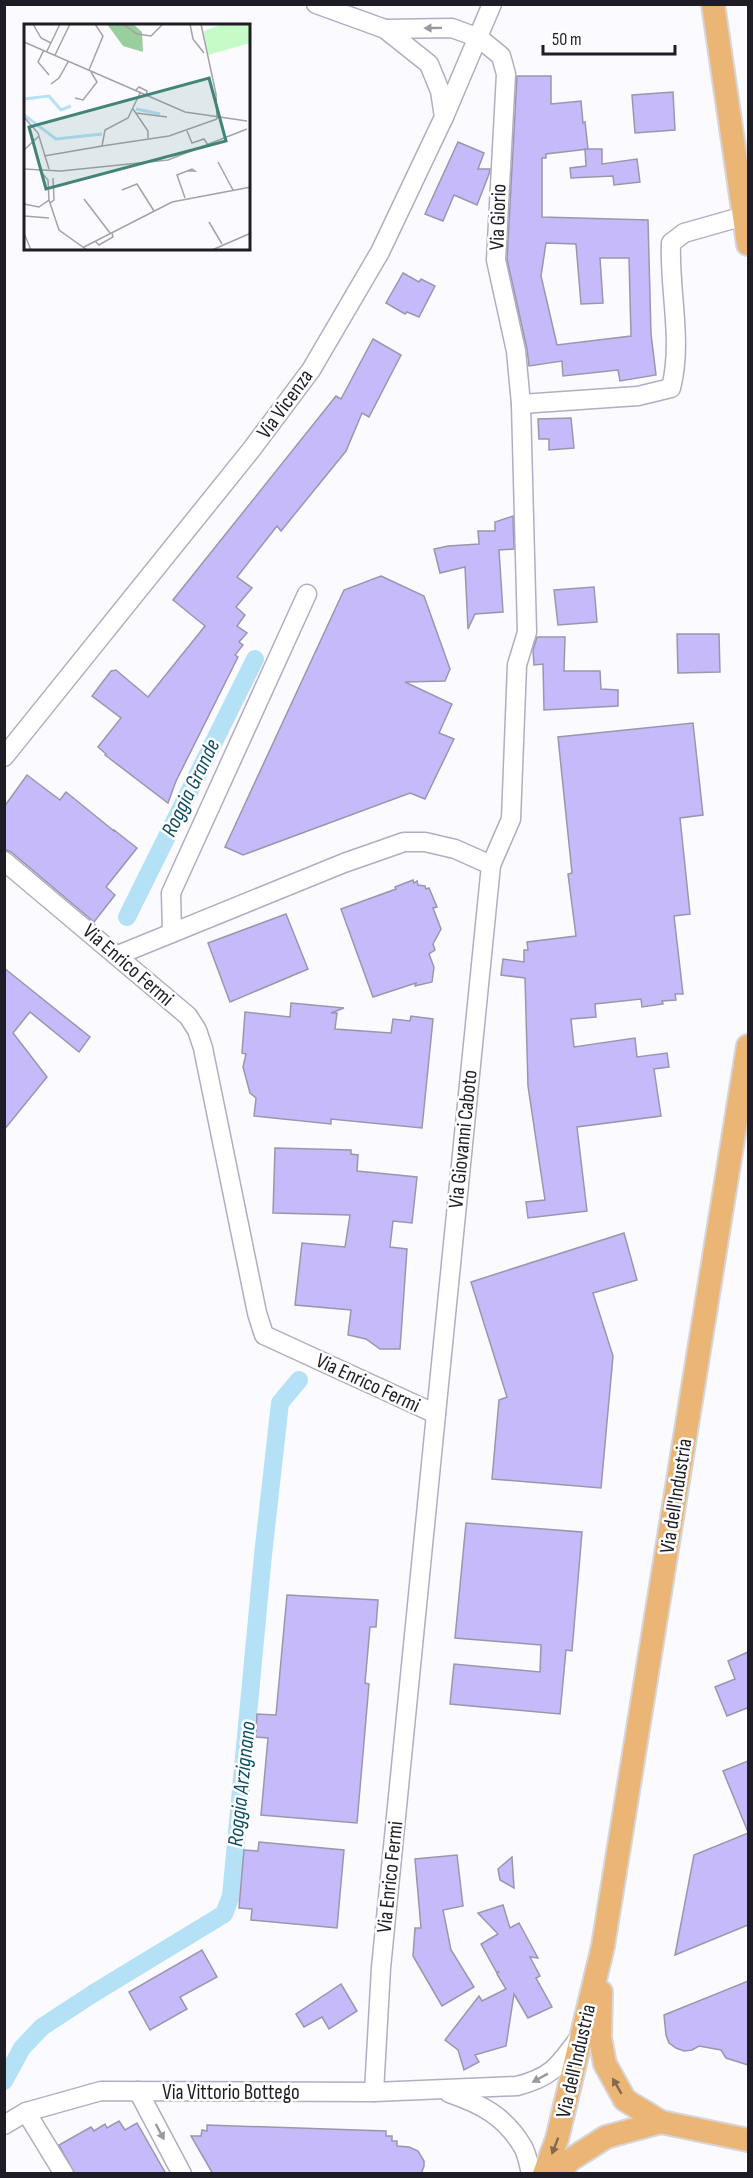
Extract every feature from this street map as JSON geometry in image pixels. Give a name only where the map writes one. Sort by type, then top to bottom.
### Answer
[{"type":"main road","points":[[713,4],[748,244]]},
{"type":"main road","name":"Via dell'Industria","points":[[544,2174],[557,2139],[603,1946],[748,1046]]},
{"type":"main road","name":"Via dell'Industria","points":[[603,1946],[600,2037],[604,2064],[625,2100],[661,2122],[748,2140]]},
{"type":"main road","name":"Via dell'Industria","points":[[558,2174],[570,2160],[606,2137],[661,2122]]},
{"type":"street","points":[[316,4],[385,29],[429,64],[446,70],[464,72]]},
{"type":"street","name":"Via Vicenza","points":[[4,757],[243,460],[311,370],[380,252],[444,117],[492,4]]},
{"type":"street","points":[[385,29],[452,28],[479,38]]},
{"type":"street","name":"Via Giorio","points":[[479,38],[501,56],[506,74],[496,260],[516,351],[521,404],[526,632]]},
{"type":"street","points":[[429,64],[440,91],[444,117]]},
{"type":"street","points":[[521,404],[638,396],[671,388],[676,371],[676,339],[670,243],[684,233],[744,216]]},
{"type":"street","points":[[172,933],[171,893],[307,594]]},
{"type":"street","name":"Via Giovanni Caboto","points":[[436,1414],[491,865],[511,819],[517,665],[526,632]]},
{"type":"street","points":[[117,955],[344,863],[404,842],[425,842],[455,849],[491,865]]},
{"type":"street","name":"Via Enrico Fermi","points":[[4,861],[188,1016],[197,1029],[203,1048],[257,1313],[264,1335],[436,1414],[382,1957],[374,2092]]},
{"type":"street","name":"Via Vittorio Bottego","points":[[4,2125],[26,2112],[101,2091],[374,2092],[517,2086],[539,2081],[557,2066],[580,2037]]},
{"type":"street","name":"Via Vittorio Bottego","points":[[439,2090],[490,2110],[524,2148],[531,2174]]},
{"type":"street","points":[[138,2091],[182,2174]]},
{"type":"street","points":[[26,2112],[64,2174]]},
{"type":"building","points":[[517,76],[551,76],[551,104],[581,101],[588,149],[546,154],[546,158],[542,158],[542,217],[648,220],[651,334],[656,375],[620,381],[618,370],[563,376],[562,361],[529,366],[507,259]],"holes":[[[546,243],[576,244],[581,304],[603,303],[600,258],[629,258],[631,336],[557,345],[541,276]]]},
{"type":"building","points":[[673,92],[675,130],[635,133],[632,95]]},
{"type":"building","points":[[458,142],[484,153],[478,169],[490,169],[477,205],[454,195],[443,221],[425,214]]},
{"type":"building","points":[[585,149],[602,149],[602,164],[637,159],[640,182],[614,185],[613,176],[571,178],[570,168],[586,166]]},
{"type":"building","points":[[403,273],[419,282],[421,279],[435,286],[419,317],[407,312],[405,314],[386,303]]},
{"type":"building","points":[[373,339],[401,355],[369,417],[362,413],[346,451],[281,531],[277,526],[237,577],[252,588],[236,607],[245,615],[237,626],[247,633],[239,642],[243,645],[235,655],[238,657],[176,781],[168,803],[105,755],[98,747],[121,718],[92,696],[111,671],[116,670],[148,697],[205,626],[173,600],[336,396],[341,399]]},
{"type":"building","points":[[571,418],[574,448],[549,450],[549,439],[539,439],[538,419]]},
{"type":"building","points":[[513,516],[514,549],[499,550],[503,612],[475,614],[468,629],[465,567],[440,573],[434,549],[479,544],[478,531],[495,531],[495,522]]},
{"type":"building","points":[[381,576],[424,596],[450,669],[445,681],[405,682],[452,704],[439,733],[454,739],[425,799],[410,793],[243,855],[225,847],[344,590]]},
{"type":"building","points":[[594,587],[597,622],[558,625],[554,590]]},
{"type":"building","points":[[677,634],[719,634],[720,672],[678,673]]},
{"type":"building","points":[[537,637],[565,637],[564,671],[600,671],[601,689],[618,690],[618,706],[544,710],[543,664],[534,665],[533,650]]},
{"type":"building","points":[[693,723],[703,815],[680,818],[690,914],[674,916],[683,994],[675,994],[676,1000],[662,1001],[663,1004],[642,1007],[641,999],[595,1004],[596,1017],[571,1019],[574,1047],[635,1038],[637,1057],[667,1053],[669,1067],[654,1069],[661,1116],[577,1127],[587,1211],[528,1218],[526,1202],[545,1200],[528,1086],[525,978],[501,975],[503,959],[524,962],[524,950],[528,950],[527,942],[576,936],[568,874],[572,873],[558,737]]},
{"type":"building","points":[[27,775],[60,800],[66,792],[137,848],[106,887],[115,895],[94,922],[11,852],[4,849],[4,807]]},
{"type":"building","points":[[413,880],[414,883],[417,881],[418,885],[425,886],[426,889],[429,888],[437,907],[433,908],[441,929],[433,944],[435,950],[429,954],[434,967],[432,982],[415,986],[416,983],[373,997],[341,909],[396,889],[395,887]]},
{"type":"building","points":[[286,914],[308,969],[230,1002],[208,943]]},
{"type":"building","points":[[4,968],[90,1037],[79,1052],[30,1012],[13,1033],[47,1077],[4,1130]]},
{"type":"building","points":[[291,1003],[344,1008],[331,1013],[337,1013],[335,1029],[391,1033],[393,1019],[410,1021],[411,1016],[433,1019],[422,1128],[331,1119],[331,1124],[254,1116],[256,1098],[250,1093],[243,1067],[246,1054],[242,1053],[245,1012],[290,1017]]},
{"type":"building","points":[[275,1148],[351,1150],[351,1154],[358,1155],[357,1171],[417,1177],[412,1223],[393,1221],[390,1247],[407,1249],[400,1349],[380,1349],[366,1339],[348,1335],[351,1310],[295,1305],[302,1243],[345,1247],[350,1215],[273,1213]]},
{"type":"building","points":[[624,1233],[637,1280],[593,1293],[613,1356],[601,1488],[492,1479],[499,1400],[507,1397],[471,1282]]},
{"type":"building","points":[[466,1523],[582,1532],[572,1651],[566,1650],[560,1714],[450,1704],[454,1664],[540,1672],[541,1645],[455,1638]]},
{"type":"building","points":[[287,1595],[378,1600],[376,1627],[370,1627],[365,1683],[369,1684],[357,1823],[261,1815],[268,1738],[256,1737],[257,1714],[276,1715]]},
{"type":"building","points":[[748,1652],[748,1710],[747,1708],[727,1716],[715,1687],[735,1679],[728,1661]]},
{"type":"building","points":[[748,1761],[748,1832],[723,1771]]},
{"type":"building","points":[[748,1833],[748,1925],[675,1955],[694,1855]]},
{"type":"building","points":[[259,1842],[344,1850],[337,1928],[251,1920],[252,1909],[239,1908],[244,1850],[258,1851]]},
{"type":"building","points":[[457,1855],[463,1906],[443,1910],[451,1950],[474,1987],[442,2006],[413,1956],[415,1928],[421,1928],[415,1859]]},
{"type":"building","points":[[512,1857],[514,1888],[500,1880],[498,1869]]},
{"type":"building","points":[[503,1905],[510,1928],[519,1923],[538,1958],[530,1957],[540,1976],[536,1978],[552,2007],[528,2018],[514,1994],[506,2046],[475,2055],[479,2062],[464,2070],[458,2050],[445,2040],[479,1996],[482,2001],[506,1989],[497,1974],[499,1971],[497,1973],[481,1944],[498,1934],[478,1913]]},
{"type":"building","points":[[202,1950],[217,1977],[180,1997],[187,2009],[150,2030],[129,1992]]},
{"type":"building","points":[[748,1981],[748,2065],[726,2058],[721,2050],[699,2046],[684,2051],[669,2043],[664,2015]]},
{"type":"building","points":[[341,1984],[357,2011],[329,2029],[322,2017],[304,2027],[296,2014]]},
{"type":"building","points":[[119,2121],[125,2130],[137,2123],[166,2174],[75,2174],[59,2145],[91,2127],[94,2131],[105,2124],[107,2128]]},
{"type":"building","points":[[207,2125],[386,2131],[386,2136],[392,2136],[392,2141],[397,2141],[397,2146],[409,2147],[418,2151],[424,2161],[424,2166],[421,2174],[213,2174],[191,2136],[201,2136],[202,2130],[207,2131]]},
{"type":"waterway","name":"Roggia Grande","points":[[127,917],[255,659]]},
{"type":"waterway","name":"Roggia Arzignano","points":[[4,2081],[22,2048],[42,2027],[224,1914],[231,1896],[263,1555],[280,1403],[299,1380]]}]
